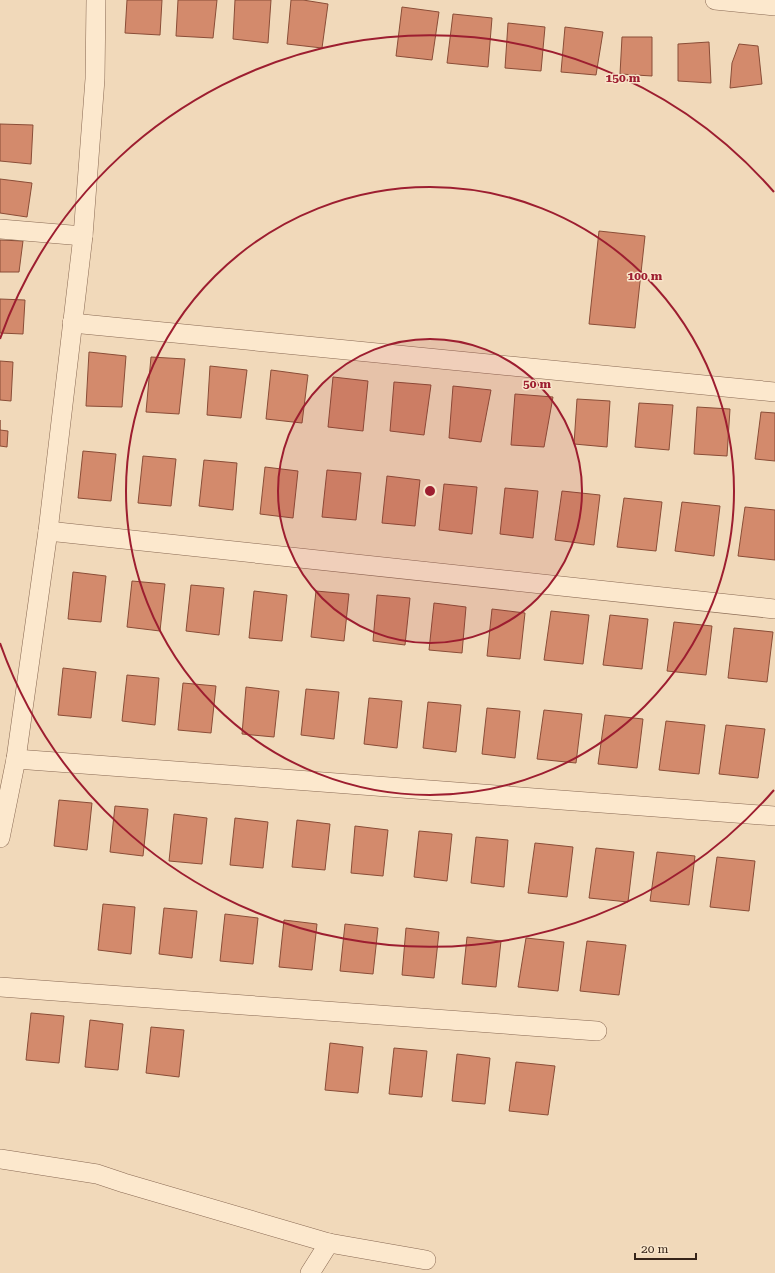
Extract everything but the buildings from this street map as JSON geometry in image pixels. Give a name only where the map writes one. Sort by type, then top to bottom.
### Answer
[{"type":"street","points":[[0,838],[16,758],[48,532],[83,236],[95,79],[96,0]]},
{"type":"street","points":[[715,0],[775,6]]},
{"type":"street","points":[[0,229],[83,236]]},
{"type":"street","points":[[72,323],[775,392]]},
{"type":"street","points":[[48,532],[775,609]]},
{"type":"street","points":[[16,758],[775,816]]},
{"type":"street","points":[[0,987],[597,1031]]},
{"type":"street","points":[[0,1159],[97,1174],[329,1243],[426,1260]]},
{"type":"street","points":[[310,1273],[329,1243]]}]
